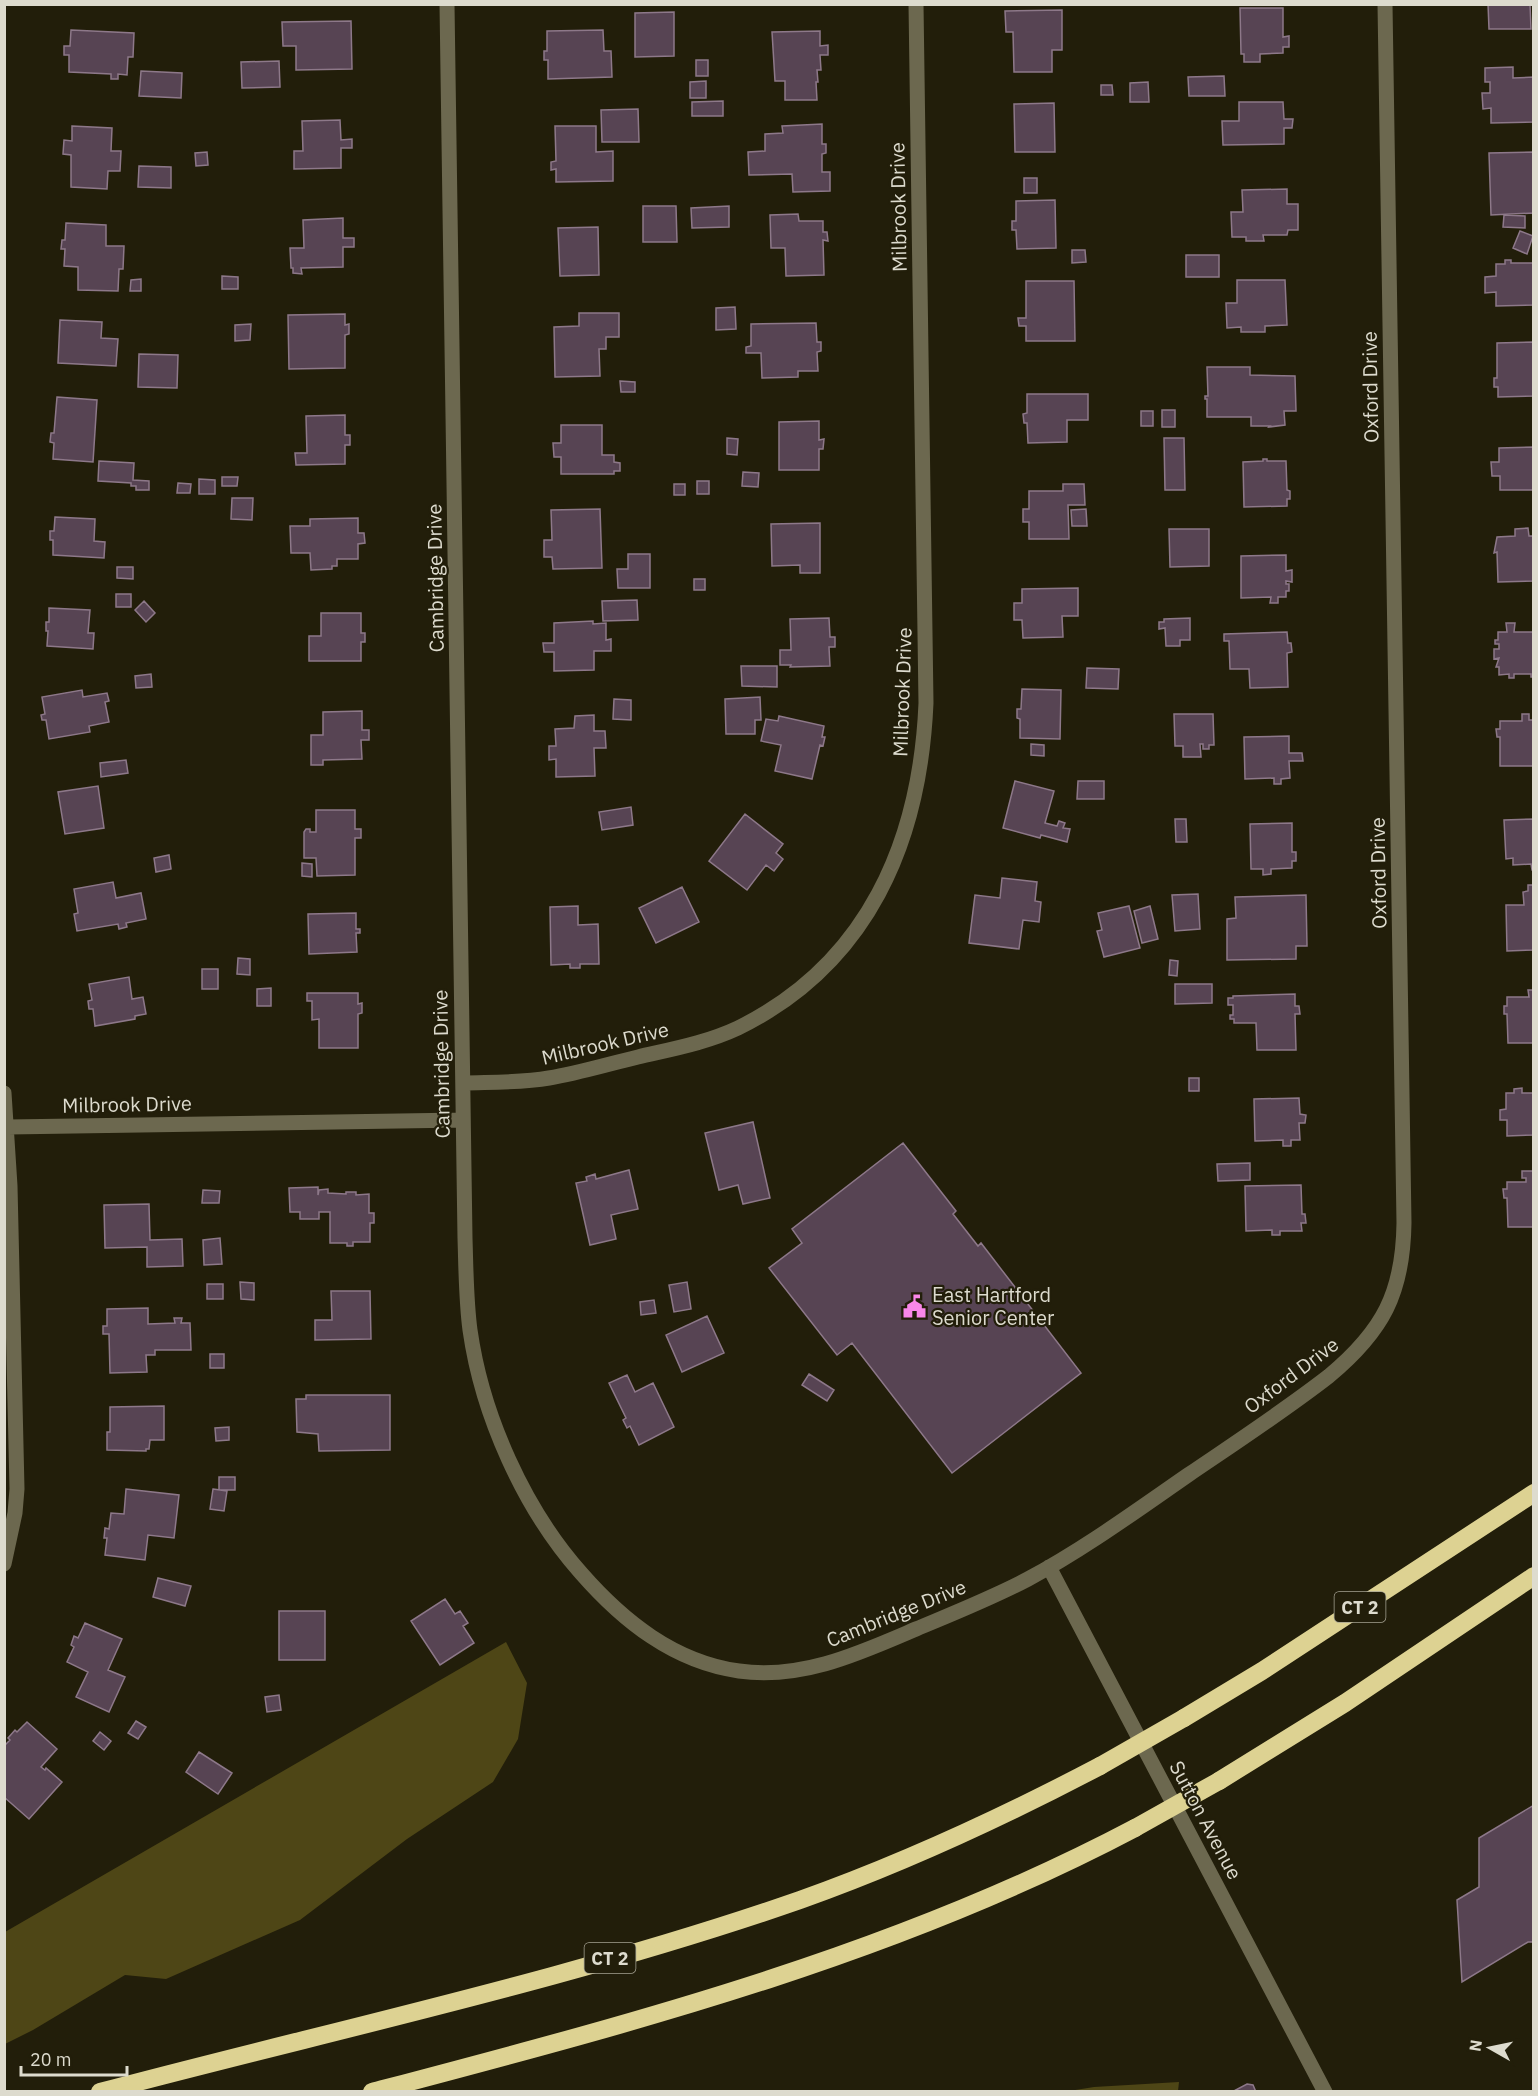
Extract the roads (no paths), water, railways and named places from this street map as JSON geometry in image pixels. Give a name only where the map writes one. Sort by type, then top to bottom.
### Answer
[{"type":"highway","name":"CT 2","points":[[100,2091],[518,1983],[704,1931],[802,1899],[883,1868],[1002,1816],[1100,1766],[1184,1718],[1262,1671],[1533,1492]]},
{"type":"highway","points":[[372,2091],[647,2018],[772,1979],[945,1916],[1021,1883],[1135,1828],[1219,1780],[1310,1725],[1533,1576]]},
{"type":"street","name":"Cambridge Drive","points":[[447,4],[467,1296],[470,1330],[484,1395],[516,1475],[540,1518],[575,1566],[603,1598],[637,1628],[676,1652],[709,1665],[741,1672],[777,1673],[816,1668],[868,1650],[1006,1590],[1049,1567]]},
{"type":"street","name":"Milbrook Drive","points":[[463,1083],[549,1078],[687,1046],[736,1028],[785,1000],[830,962],[865,919],[889,876],[913,804],[921,768],[926,703],[916,4]]},
{"type":"street","name":"Oxford Drive","points":[[1049,1567],[1132,1514],[1254,1430],[1310,1391],[1349,1360],[1378,1326],[1397,1285],[1404,1244],[1404,1199],[1385,4]]},
{"type":"street","points":[[4,1093],[8,1127],[17,1489],[15,1513],[4,1564]]},
{"type":"street","name":"Milbrook Drive","points":[[8,1127],[463,1120]]},
{"type":"street","name":"Sutton Avenue","points":[[1049,1567],[1325,2091]]},
{"type":"place","name":"East Hartford Senior Center","points":[[914,1306]]}]
